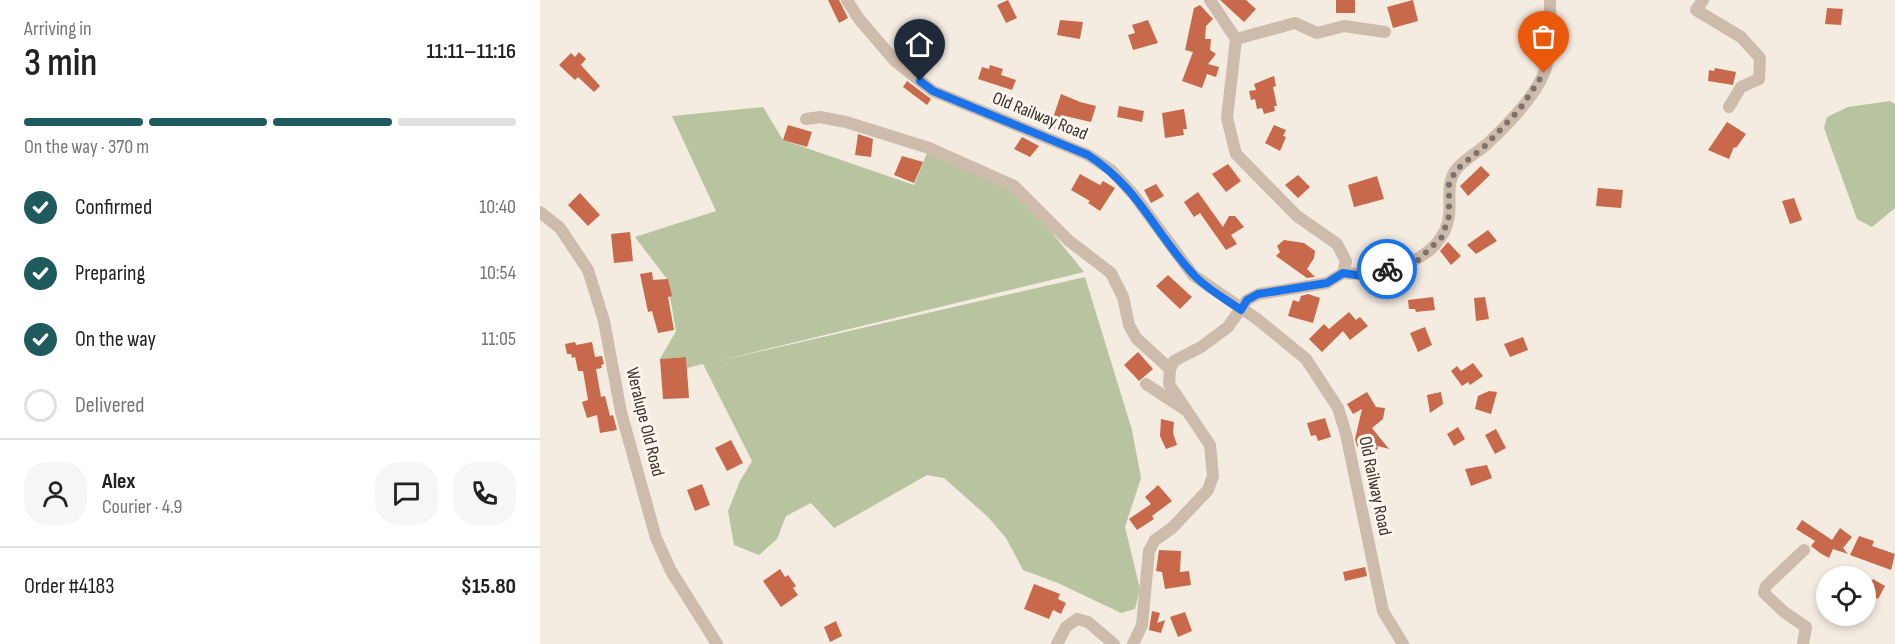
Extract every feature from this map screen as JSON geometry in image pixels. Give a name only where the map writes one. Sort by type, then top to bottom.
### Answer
[{"type":"street","name":"Old Railway Road","points":[[847,0],[859,19],[895,61],[933,91],[1088,155],[1111,170],[1134,195],[1193,275],[1257,319],[1306,360],[1338,408],[1346,434],[1383,611],[1403,644]]},
{"type":"street","points":[[1210,0],[1236,39],[1227,118],[1236,154],[1298,216],[1337,244],[1346,261],[1343,273]]},
{"type":"street","points":[[1133,644],[1142,625],[1149,550],[1155,540],[1172,528],[1208,490],[1214,476],[1210,445],[1169,384],[1170,369],[1174,361],[1200,347],[1228,327],[1247,300],[1258,294],[1327,283],[1343,273],[1363,276],[1418,260],[1442,237],[1449,216],[1449,184],[1456,170],[1486,145],[1520,109],[1544,73],[1550,44],[1550,0]]},
{"type":"street","points":[[1703,0],[1696,10],[1741,37],[1760,58],[1760,79],[1741,87],[1729,107]]},
{"type":"street","points":[[1236,39],[1295,23],[1317,33],[1344,26],[1384,32]]},
{"type":"street","points":[[806,119],[820,117],[846,122],[929,148],[1014,186],[1068,240],[1111,273],[1123,297],[1129,325],[1136,338],[1170,369]]},
{"type":"street","name":"Weralupe Old Road","points":[[540,212],[560,228],[588,270],[604,321],[621,412],[656,538],[671,570],[717,644]]},
{"type":"street","points":[[1146,384],[1190,413]]},
{"type":"street","points":[[1803,644],[1806,627],[1784,612],[1764,593],[1766,586],[1804,550]]},
{"type":"street","points":[[1057,644],[1066,627],[1077,619],[1088,622],[1114,644]]},
{"type":"green space","points":[[1890,101],[1895,104],[1895,208],[1872,227],[1857,219],[1824,128],[1827,117],[1848,107]]},
{"type":"green space","points":[[763,107],[783,140],[914,185],[929,148],[1014,186],[1084,272],[718,361],[1085,277],[1132,430],[1141,478],[1125,527],[1140,589],[1135,609],[1121,613],[1058,583],[1023,570],[1006,538],[988,517],[944,478],[927,475],[834,528],[811,503],[786,516],[777,539],[759,555],[734,545],[728,511],[740,481],[752,461],[703,364],[687,368],[686,357],[660,359],[676,331],[667,279],[635,237],[716,211],[672,116]]},
{"type":"building","points":[[828,0],[839,0],[848,18],[839,23]]},
{"type":"building","points":[[1008,0],[1017,18],[1006,23],[997,5]]},
{"type":"building","points":[[1220,0],[1246,0],[1256,9],[1244,22]]},
{"type":"building","points":[[1336,0],[1355,0],[1355,13],[1336,13]]},
{"type":"building","points":[[1413,0],[1418,21],[1393,28],[1387,7]]},
{"type":"building","points":[[1200,5],[1213,19],[1206,26],[1205,39],[1211,39],[1210,50],[1216,54],[1208,64],[1219,67],[1216,77],[1207,74],[1202,88],[1182,81],[1193,52],[1185,50],[1194,8]]},
{"type":"building","points":[[1827,8],[1843,9],[1841,25],[1825,24]]},
{"type":"building","points":[[1060,20],[1083,22],[1080,39],[1057,35]]},
{"type":"building","points":[[1148,20],[1158,43],[1133,50],[1128,35],[1135,33],[1132,25]]},
{"type":"building","points":[[579,52],[586,59],[581,65],[600,86],[594,92],[578,77],[575,80],[559,65],[571,53],[575,57]]},
{"type":"building","points":[[990,65],[1003,69],[1001,75],[1016,80],[1012,90],[978,79],[982,67],[989,69]]},
{"type":"building","points":[[1715,68],[1736,72],[1733,85],[1708,81],[1709,70],[1714,71]]},
{"type":"building","points":[[1274,76],[1276,86],[1273,87],[1277,106],[1274,106],[1275,111],[1264,114],[1262,108],[1257,109],[1255,99],[1251,100],[1249,91],[1256,90],[1254,84]]},
{"type":"building","points":[[907,81],[931,99],[927,105],[903,87]]},
{"type":"building","points":[[1061,94],[1096,106],[1091,122],[1065,116],[1060,130],[1050,127]]},
{"type":"building","points":[[1119,106],[1144,111],[1142,122],[1117,117]]},
{"type":"building","points":[[1184,109],[1187,129],[1183,129],[1184,135],[1165,138],[1162,113]]},
{"type":"building","points":[[1727,122],[1746,134],[1736,148],[1734,147],[1729,159],[1708,150]]},
{"type":"building","points":[[788,125],[812,132],[807,147],[783,140]]},
{"type":"building","points":[[1274,125],[1286,130],[1283,136],[1286,137],[1280,151],[1265,143]]},
{"type":"building","points":[[858,134],[873,139],[871,157],[855,155]]},
{"type":"building","points":[[1022,137],[1039,146],[1030,157],[1014,149]]},
{"type":"building","points":[[902,156],[923,162],[914,183],[894,175]]},
{"type":"building","points":[[1228,164],[1241,181],[1226,192],[1212,174]]},
{"type":"building","points":[[1481,166],[1490,175],[1468,196],[1460,186]]},
{"type":"building","points":[[1080,174],[1100,185],[1103,181],[1115,188],[1100,211],[1088,203],[1090,201],[1071,190]]},
{"type":"building","points":[[1298,175],[1310,187],[1298,198],[1285,185]]},
{"type":"building","points":[[1377,176],[1384,199],[1354,207],[1348,185]]},
{"type":"building","points":[[1156,184],[1164,196],[1151,203],[1144,190]]},
{"type":"building","points":[[1598,188],[1623,190],[1621,208],[1596,206]]},
{"type":"building","points":[[1198,192],[1223,227],[1229,216],[1235,216],[1244,227],[1231,235],[1237,244],[1226,250],[1200,213],[1194,217],[1184,202]]},
{"type":"building","points":[[580,193],[600,215],[588,226],[568,205]]},
{"type":"building","points":[[1794,198],[1802,220],[1790,224],[1782,201]]},
{"type":"building","points":[[1488,230],[1497,241],[1476,254],[1467,245]]},
{"type":"building","points":[[630,232],[633,261],[614,263],[611,234]]},
{"type":"building","points":[[1284,240],[1304,243],[1315,251],[1314,258],[1307,269],[1315,277],[1307,278],[1276,256],[1280,252],[1277,246]]},
{"type":"building","points":[[1448,242],[1461,256],[1451,265],[1440,251]]},
{"type":"building","points":[[652,272],[653,280],[668,279],[672,296],[668,297],[674,330],[658,333],[652,311],[648,312],[640,274]]},
{"type":"building","points":[[1168,275],[1192,297],[1180,309],[1156,286]]},
{"type":"building","points":[[1308,294],[1320,298],[1313,323],[1288,316],[1293,300],[1299,302],[1301,296]]},
{"type":"building","points":[[1433,297],[1435,310],[1416,312],[1415,309],[1409,309],[1408,300]]},
{"type":"building","points":[[1485,297],[1489,319],[1476,321],[1474,298]]},
{"type":"building","points":[[1349,312],[1356,320],[1360,317],[1368,326],[1350,340],[1343,331],[1322,352],[1309,339],[1324,324],[1329,329]]},
{"type":"building","points":[[1425,327],[1432,345],[1418,352],[1410,333]]},
{"type":"building","points":[[1523,337],[1528,350],[1510,357],[1504,344]]},
{"type":"building","points":[[575,342],[576,345],[592,342],[595,357],[602,356],[604,364],[601,365],[602,368],[596,369],[601,397],[605,396],[610,416],[613,415],[617,430],[600,433],[597,415],[587,418],[582,402],[588,400],[583,371],[578,371],[575,357],[572,358],[571,354],[567,354],[565,344]]},
{"type":"building","points":[[1138,352],[1153,369],[1139,381],[1124,365]]},
{"type":"building","points":[[686,357],[689,398],[663,399],[660,359]]},
{"type":"building","points":[[1473,363],[1483,376],[1470,385],[1468,382],[1462,386],[1451,371],[1457,366],[1461,371]]},
{"type":"building","points":[[1489,391],[1497,392],[1491,414],[1475,409],[1478,396]]},
{"type":"building","points":[[1367,392],[1376,407],[1385,408],[1383,419],[1372,428],[1389,449],[1378,446],[1376,455],[1359,451],[1360,447],[1357,446],[1355,439],[1362,409],[1353,414],[1347,404]]},
{"type":"building","points":[[1441,392],[1443,404],[1430,413],[1427,395]]},
{"type":"building","points":[[1325,418],[1331,437],[1318,441],[1316,435],[1311,436],[1307,423]]},
{"type":"building","points":[[1161,419],[1174,422],[1173,433],[1177,445],[1166,449],[1160,436]]},
{"type":"building","points":[[1458,427],[1465,439],[1454,446],[1447,434]]},
{"type":"building","points":[[1496,429],[1506,448],[1495,454],[1485,435]]},
{"type":"building","points":[[731,440],[743,463],[727,471],[715,448]]},
{"type":"building","points":[[1487,465],[1492,478],[1471,486],[1465,469]]},
{"type":"building","points":[[702,484],[710,505],[695,511],[687,490]]},
{"type":"building","points":[[1158,485],[1172,501],[1152,516],[1154,519],[1137,530],[1129,519],[1151,504],[1145,497]]},
{"type":"building","points":[[1802,520],[1832,540],[1840,528],[1852,537],[1843,548],[1848,554],[1833,549],[1829,558],[1820,553],[1811,546],[1815,541],[1796,529]]},
{"type":"building","points":[[1859,536],[1874,541],[1872,546],[1895,554],[1891,570],[1850,555]]},
{"type":"building","points":[[1159,550],[1181,551],[1180,572],[1189,571],[1191,585],[1165,589],[1162,572],[1156,571]]},
{"type":"building","points":[[1365,567],[1367,576],[1345,581],[1343,572]]},
{"type":"building","points":[[780,569],[785,577],[788,575],[796,586],[793,588],[798,595],[781,607],[763,581]]},
{"type":"building","points":[[1876,581],[1885,586],[1878,599],[1876,598]]},
{"type":"building","points":[[1034,584],[1060,594],[1058,599],[1066,603],[1061,614],[1053,610],[1049,619],[1024,609]]},
{"type":"building","points":[[1152,611],[1160,613],[1157,623],[1165,620],[1161,633],[1149,630]]},
{"type":"building","points":[[1185,612],[1192,631],[1178,637],[1170,617]]},
{"type":"building","points":[[836,621],[842,636],[830,642],[824,627]]},
{"type":"way so far","points":[[1387,269],[1418,260],[1442,237],[1449,216],[1449,184],[1456,170],[1486,145],[1520,109],[1544,73]]},
{"type":"route","points":[[920,81],[933,91],[1088,155],[1111,170],[1134,195],[1193,275],[1241,310],[1247,300],[1258,294],[1327,283],[1343,273],[1363,276],[1387,269]]}]
